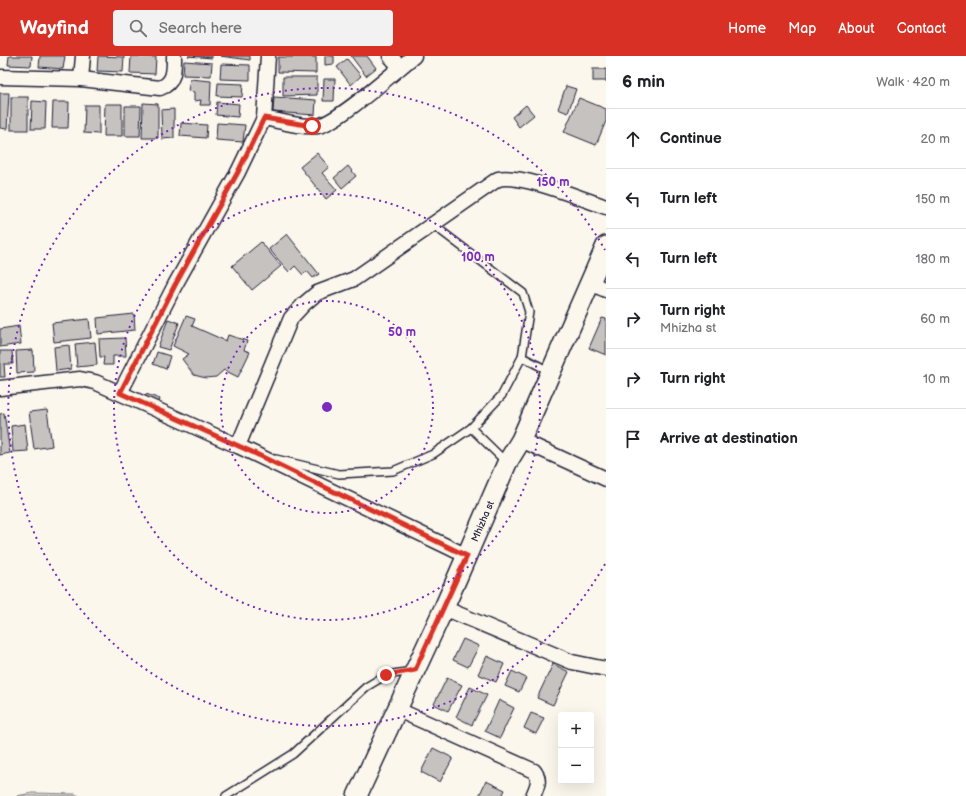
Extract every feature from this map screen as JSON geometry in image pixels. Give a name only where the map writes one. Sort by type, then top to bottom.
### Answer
[{"type":"street","points":[[81,79],[83,56]]},
{"type":"street","points":[[0,77],[81,79],[160,88],[171,80],[174,75],[174,56]]},
{"type":"street","points":[[120,393],[175,285],[238,172],[264,118],[268,56]]},
{"type":"street","points":[[390,56],[400,68]]},
{"type":"street","points":[[264,118],[312,126],[324,124],[355,103],[414,56]]},
{"type":"street","points":[[238,446],[291,318],[304,304],[323,290],[354,279],[492,182],[504,177],[527,182],[606,207]]},
{"type":"street","name":"Mhizha st","points":[[358,796],[396,709],[444,608],[507,463],[521,440],[551,373],[598,286],[606,246]]},
{"type":"street","points":[[0,388],[80,379],[95,382],[252,452],[467,556]]},
{"type":"street","points":[[521,440],[606,479]]},
{"type":"street","points":[[444,608],[572,662],[606,669]]},
{"type":"street","points":[[396,709],[534,770],[539,777],[533,796]]},
{"type":"lane","points":[[252,452],[339,474],[393,471],[433,454],[471,428],[502,395],[522,357],[529,312],[523,293],[432,224]]},
{"type":"lane","points":[[522,357],[551,373]]},
{"type":"lane","points":[[471,428],[507,463]]},
{"type":"lane","points":[[226,796],[293,754],[366,687],[386,675],[415,670]]},
{"type":"shaded area","points":[[32,793],[75,794],[79,796],[17,796]]},
{"type":"building","points":[[9,56],[32,56],[31,66],[8,65]]},
{"type":"building","points":[[40,56],[65,56],[63,69],[39,67]]},
{"type":"building","points":[[98,56],[124,57],[123,72],[97,71]]},
{"type":"building","points":[[131,56],[156,57],[155,74],[130,73]]},
{"type":"building","points":[[188,56],[212,56],[212,58]]},
{"type":"building","points":[[220,56],[250,56],[250,60]]},
{"type":"building","points":[[325,56],[334,56],[334,64],[325,65]]},
{"type":"building","points":[[351,56],[367,56],[376,68],[366,76]]},
{"type":"building","points":[[278,57],[316,57],[316,73],[278,72]]},
{"type":"building","points":[[347,59],[361,76],[351,85],[337,67]]},
{"type":"building","points":[[184,61],[212,63],[211,76],[183,75]]},
{"type":"building","points":[[221,64],[250,65],[250,80],[220,79]]},
{"type":"building","points":[[593,69],[606,69],[606,81],[593,81]]},
{"type":"building","points":[[283,77],[317,77],[317,95],[283,96]]},
{"type":"building","points":[[190,79],[211,81],[210,105],[200,105],[201,100],[194,101],[194,92],[188,91]]},
{"type":"building","points":[[324,79],[335,79],[334,101],[323,101]]},
{"type":"building","points":[[218,83],[243,84],[242,97],[217,96]]},
{"type":"building","points":[[566,86],[576,89],[568,113],[558,109]]},
{"type":"building","points":[[0,93],[9,93],[7,129],[0,128]]},
{"type":"building","points":[[11,97],[28,97],[28,130],[11,130]]},
{"type":"building","points":[[274,97],[316,100],[315,115],[273,112]]},
{"type":"building","points":[[579,98],[606,109],[606,121],[596,145],[564,132]]},
{"type":"building","points":[[32,101],[46,102],[45,129],[31,129]]},
{"type":"building","points":[[53,102],[69,102],[68,128],[52,128]]},
{"type":"building","points":[[217,102],[239,104],[238,117],[216,115]]},
{"type":"building","points":[[143,103],[158,104],[158,138],[142,138]]},
{"type":"building","points":[[105,104],[122,104],[122,136],[104,136]]},
{"type":"building","points":[[85,105],[99,105],[99,134],[84,133]]},
{"type":"building","points":[[526,105],[534,115],[519,127],[512,117]]},
{"type":"building","points":[[125,106],[141,106],[140,136],[125,136]]},
{"type":"building","points":[[174,109],[174,138],[162,139],[161,110]]},
{"type":"building","points":[[181,123],[207,125],[206,138],[180,136]]},
{"type":"building","points":[[217,123],[245,125],[243,142],[216,140]]},
{"type":"building","points":[[317,153],[329,167],[322,173],[337,190],[326,199],[300,167]]},
{"type":"building","points":[[348,166],[356,176],[342,188],[334,178]]},
{"type":"building","points":[[287,234],[319,274],[313,278],[307,271],[303,275],[295,266],[289,272],[269,249]]},
{"type":"building","points":[[261,242],[281,266],[252,290],[232,266]]},
{"type":"building","points":[[134,314],[135,330],[98,334],[97,318]]},
{"type":"building","points":[[186,316],[195,319],[192,326],[226,341],[228,335],[247,341],[244,350],[250,352],[238,377],[224,370],[216,377],[206,378],[194,375],[182,359],[189,354],[173,346]]},
{"type":"building","points":[[602,318],[606,319],[606,355],[589,348]]},
{"type":"building","points":[[89,319],[91,338],[54,342],[52,323]]},
{"type":"building","points":[[168,319],[179,323],[169,350],[158,347]]},
{"type":"building","points":[[19,326],[21,344],[0,347],[0,329]]},
{"type":"building","points":[[125,338],[126,356],[113,356],[113,365],[103,365],[104,357],[100,357],[99,339]]},
{"type":"building","points":[[95,342],[97,365],[77,367],[75,344]]},
{"type":"building","points":[[69,345],[71,369],[56,371],[54,347]]},
{"type":"building","points":[[33,350],[34,372],[17,373],[16,351]]},
{"type":"building","points":[[0,351],[12,351],[13,364],[4,364],[5,377],[0,377]]},
{"type":"building","points":[[157,352],[170,356],[166,369],[153,364]]},
{"type":"building","points":[[146,394],[160,399],[158,406],[144,401]]},
{"type":"building","points":[[47,410],[52,446],[34,449],[29,412]]},
{"type":"building","points":[[4,413],[10,453],[0,455],[0,414]]},
{"type":"building","points":[[25,424],[28,451],[13,452],[11,426]]},
{"type":"building","points":[[463,639],[479,646],[468,667],[453,660]]},
{"type":"building","points":[[487,656],[504,664],[496,682],[478,674]]},
{"type":"building","points":[[553,664],[569,672],[553,705],[537,698]]},
{"type":"building","points":[[512,671],[526,678],[519,692],[505,686]]},
{"type":"building","points":[[447,678],[462,685],[448,711],[434,704]]},
{"type":"building","points":[[470,687],[487,695],[472,725],[456,717]]},
{"type":"building","points":[[499,700],[514,708],[500,738],[485,731]]},
{"type":"building","points":[[531,713],[544,718],[536,734],[524,728]]},
{"type":"building","points":[[433,748],[453,758],[440,782],[421,772]]},
{"type":"building","points":[[486,781],[505,790],[502,796],[479,796]]},
{"type":"route","points":[[312,126],[264,118],[238,172],[175,285],[120,393],[252,452],[467,556],[415,670],[386,675]]}]
